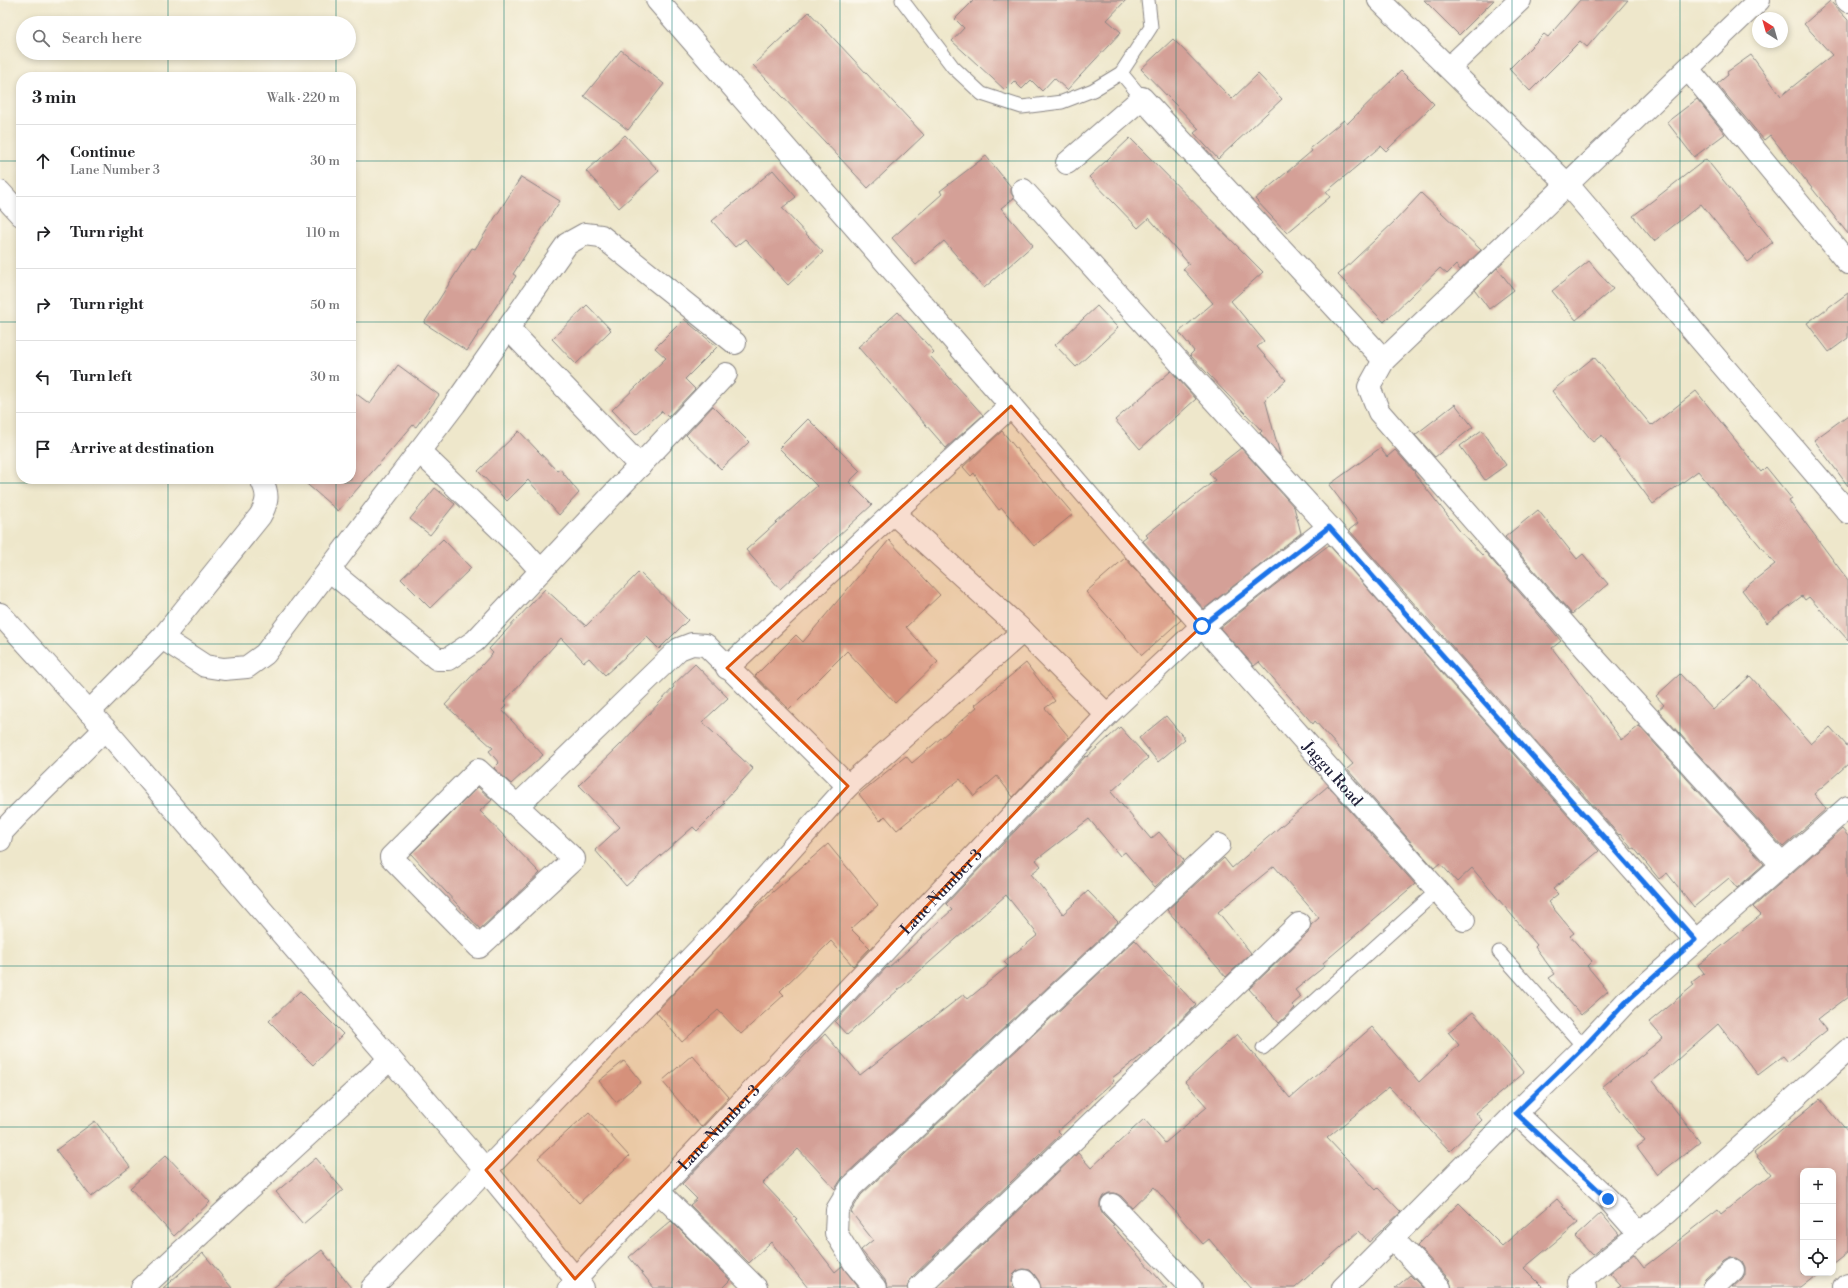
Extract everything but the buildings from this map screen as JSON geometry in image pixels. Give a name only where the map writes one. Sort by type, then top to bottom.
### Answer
[{"type":"street","name":"Jaggu Road","points":[[658,0],[1131,546],[1464,920]]},
{"type":"street","points":[[1379,0],[1568,185],[1848,512]]},
{"type":"street","points":[[1448,68],[1520,0]]},
{"type":"street","points":[[1759,0],[1384,360],[1369,387],[1379,412],[1586,649],[1782,865]]},
{"type":"street","points":[[1688,69],[1848,263]]},
{"type":"street","points":[[1067,163],[1142,98],[1384,360]]},
{"type":"street","points":[[1023,190],[1329,527],[1695,940]]},
{"type":"street","points":[[0,192],[16,210]]},
{"type":"street","points":[[162,638],[205,666],[224,669],[247,667],[265,654],[455,404],[567,244],[585,234],[601,236],[735,343]]},
{"type":"street","points":[[508,328],[640,466]]},
{"type":"street","points":[[329,570],[437,659],[448,659],[475,641],[726,374]]},
{"type":"street","points":[[727,668],[893,513],[1011,406]]},
{"type":"street","points":[[419,451],[524,552],[541,571]]},
{"type":"street","points":[[89,712],[162,638],[260,516],[267,504],[266,488],[264,484]]},
{"type":"street","points":[[893,513],[1023,631],[1107,715]]},
{"type":"street","name":"Lane Number 3","points":[[574,1285],[658,1192],[1107,715],[1202,626],[1329,527]]},
{"type":"street","points":[[0,614],[105,729],[486,1170],[574,1285]]},
{"type":"street","points":[[372,1288],[720,928],[848,786],[1023,631]]},
{"type":"street","points":[[517,806],[679,649],[692,644],[706,645],[727,668],[848,786]]},
{"type":"street","points":[[0,840],[2,832],[17,816],[105,729]]},
{"type":"street","points":[[478,770],[517,806],[574,859],[479,948],[391,857],[478,770]]},
{"type":"street","points":[[1343,1288],[1516,1113],[1584,1047],[1626,1002],[1848,807]]},
{"type":"street","points":[[875,1288],[855,1264],[836,1233],[837,1210],[851,1187],[1219,845]]},
{"type":"street","points":[[919,1288],[1299,924]]},
{"type":"street","points":[[1585,1288],[1579,1282],[1666,1212],[1848,1050]]},
{"type":"street","points":[[142,1288],[390,1059]]},
{"type":"street","points":[[1516,1113],[1608,1199],[1639,1234]]},
{"type":"street","points":[[658,1192],[756,1288]]},
{"type":"street","points":[[1112,1205],[1191,1288]]},
{"type":"street","points":[[1392,1238],[1440,1288]]},
{"type":"street","points":[[1714,1288],[1733,1270]]},
{"type":"street","points":[[1845,1288],[1848,1285]]},
{"type":"lane","points":[[902,0],[953,67],[982,94],[1022,107],[1062,102],[1093,90],[1121,73],[1151,27],[1148,0]]},
{"type":"lane","points":[[1121,73],[1142,98]]},
{"type":"lane","points":[[1263,1048],[1438,890]]},
{"type":"lane","points":[[1498,952],[1584,1047]]},
{"type":"highlighted area","points":[[1011,406],[1202,626],[1107,715],[575,1279],[486,1170],[720,928],[848,786],[727,668]]},
{"type":"route","points":[[1202,626],[1329,527],[1695,940],[1626,1002],[1584,1047],[1516,1113],[1608,1199]]}]
